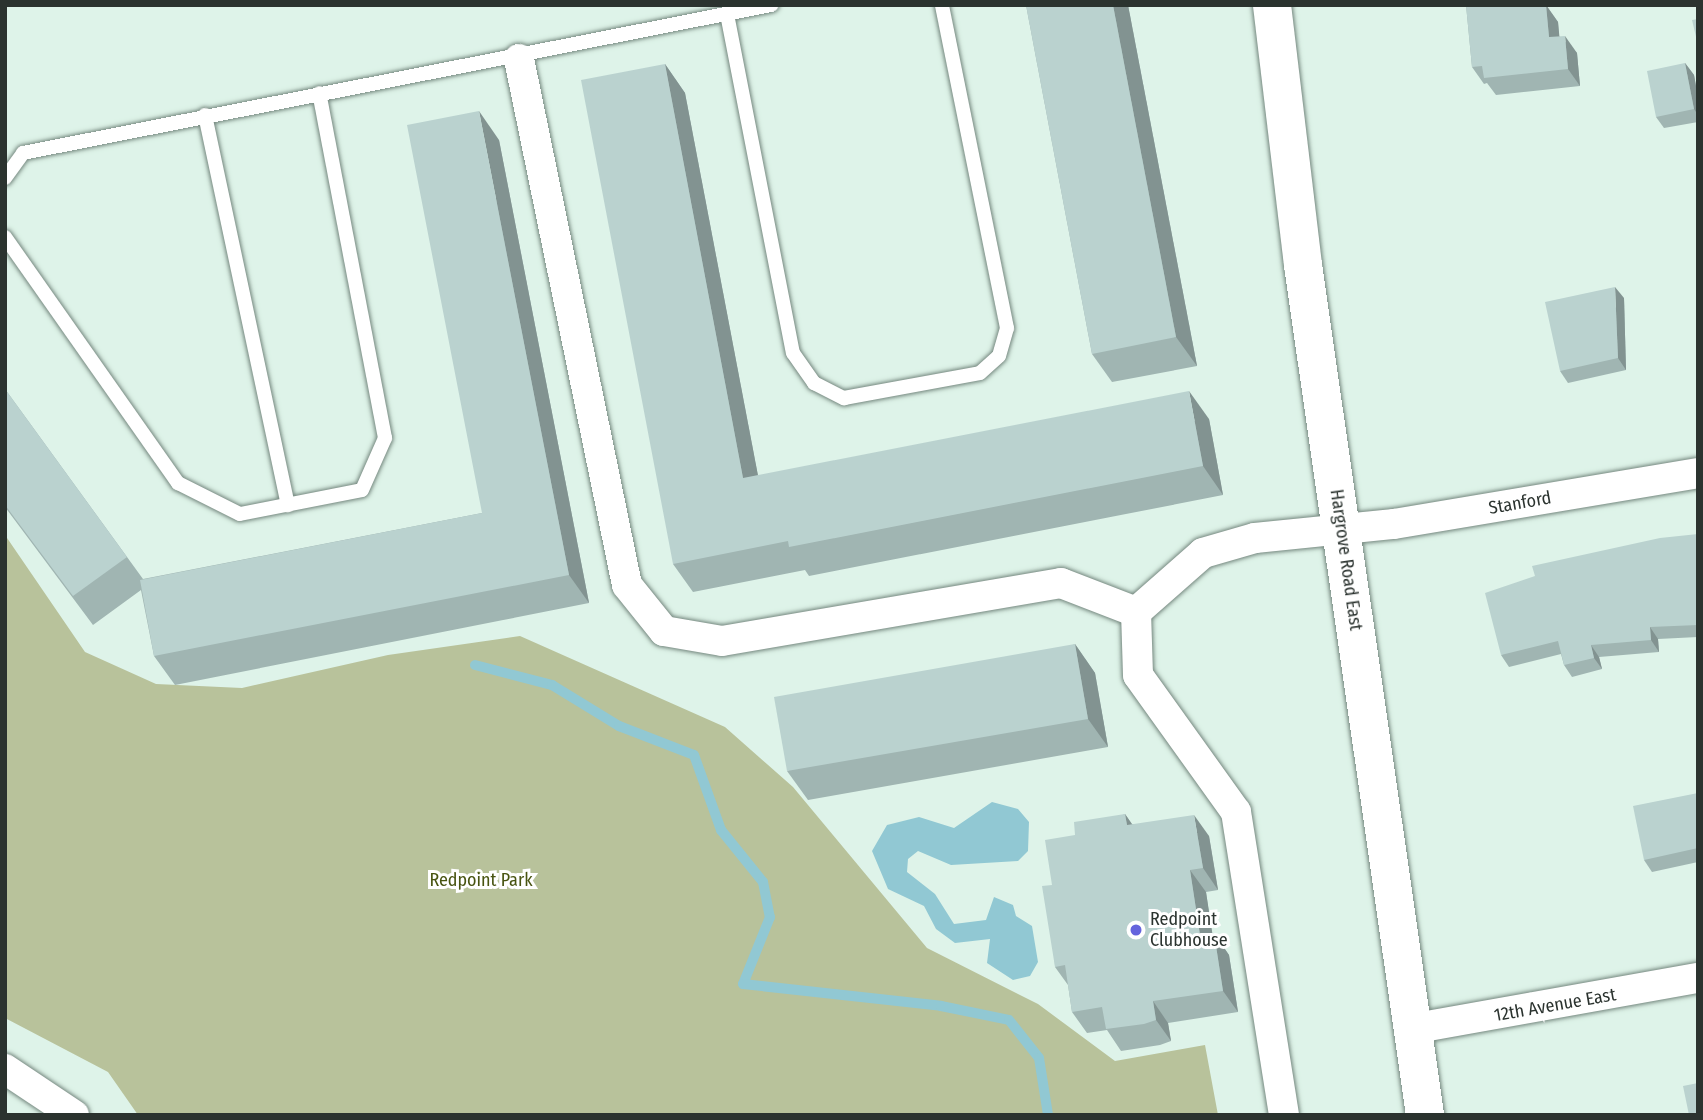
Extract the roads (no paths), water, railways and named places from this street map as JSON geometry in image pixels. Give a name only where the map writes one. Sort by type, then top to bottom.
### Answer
[{"type":"main road","name":"Hargrove Road East","points":[[1272,5],[1424,1115]]},
{"type":"street","points":[[519,59],[627,585],[664,631],[722,641],[1061,583],[1136,612],[1138,675],[1237,812],[1284,1115]]},
{"type":"street","name":"Stanford","points":[[1136,612],[1203,553],[1255,538],[1342,530],[1698,473]]},
{"type":"street","name":"12th Avenue East","points":[[1412,1029],[1698,978]]},
{"type":"street","points":[[5,1069],[74,1115]]},
{"type":"lane","points":[[5,178],[23,153],[319,93],[519,59],[771,5]]},
{"type":"lane","points":[[727,14],[793,353],[814,383],[844,398],[980,373],[999,356],[1007,328],[942,5]]},
{"type":"lane","points":[[5,237],[178,483],[240,514],[362,490],[385,438],[319,93]]},
{"type":"lane","points":[[205,116],[288,505]]},
{"type":"water","points":[[992,802],[1018,809],[1029,822],[1028,851],[1018,861],[951,865],[918,851],[908,859],[907,872],[935,894],[954,924],[986,920],[994,897],[1013,905],[1016,916],[1032,926],[1038,962],[1030,976],[1013,980],[987,963],[990,939],[955,943],[936,929],[924,906],[888,889],[872,851],[887,825],[919,817],[954,828]]},
{"type":"waterway","points":[[475,665],[552,685],[619,726],[694,755],[721,830],[763,882],[770,917],[743,984],[941,1006],[1009,1020],[1039,1058],[1048,1115]]},
{"type":"place","name":"Redpoint Clubhouse","points":[[1136,930]]},
{"type":"park label","name":"Redpoint Park","points":[[481,880]]}]
